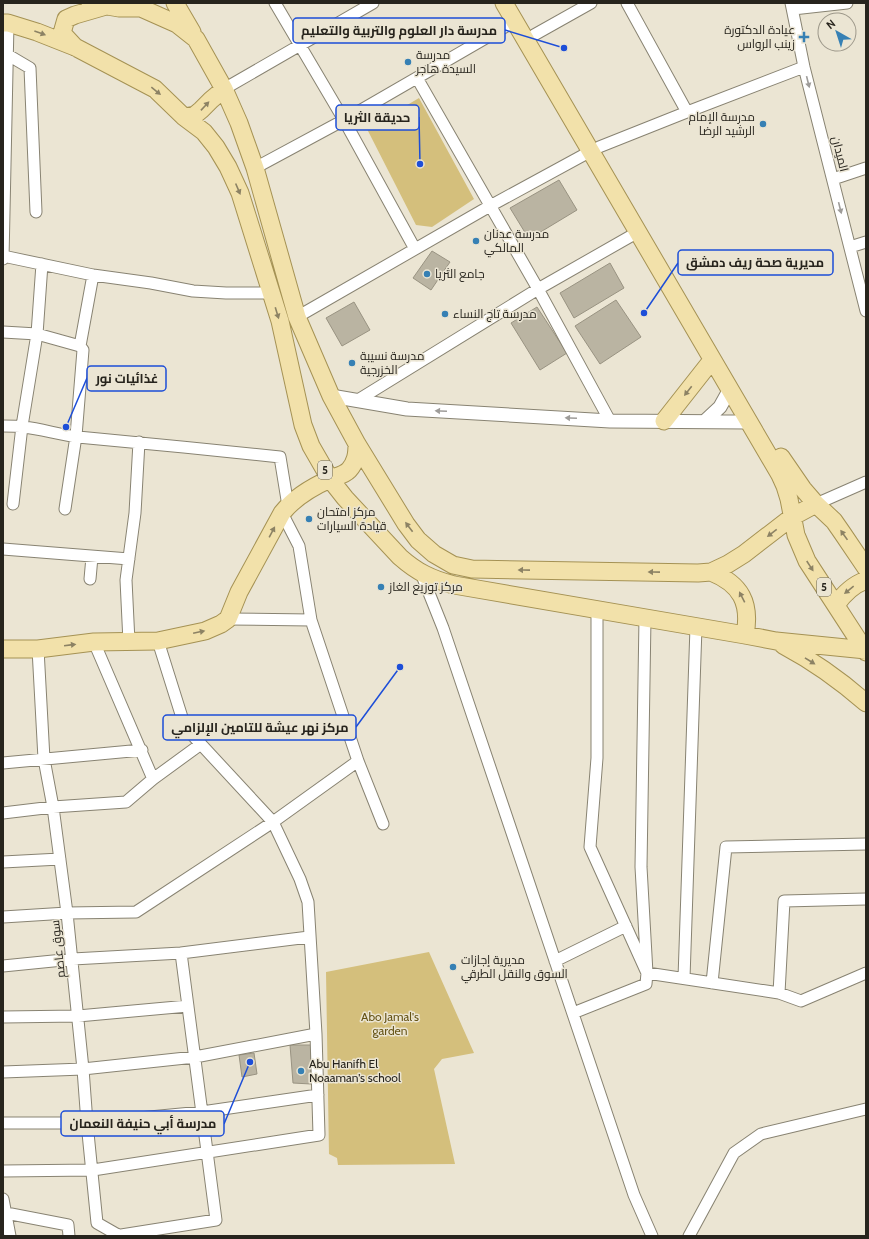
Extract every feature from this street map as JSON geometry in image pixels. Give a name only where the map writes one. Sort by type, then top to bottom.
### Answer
[{"type":"main road","points":[[90,3],[119,8],[141,8],[177,24],[196,39]]},
{"type":"main road","points":[[175,3],[224,89],[239,123],[255,168],[297,317],[331,396],[357,444],[406,524],[418,540],[434,554],[453,565],[472,569],[711,572],[744,554],[792,517],[816,504]]},
{"type":"main road","points":[[504,3],[595,149],[785,465],[816,504],[834,521],[866,568]]},
{"type":"main road","points":[[515,3],[534,35],[638,232],[785,486],[792,517]]},
{"type":"main road","points":[[76,47],[62,33],[66,19],[108,6]]},
{"type":"main road","name":"5","points":[[6,23],[37,32],[76,47],[155,89],[184,117],[204,132],[216,147],[228,167],[240,193],[280,321],[303,425],[310,446],[330,478],[354,508],[409,566],[436,580],[454,584],[776,641],[866,651]]},
{"type":"main road","points":[[184,117],[195,114],[201,110],[224,89]]},
{"type":"main road","points":[[664,421],[712,360]]},
{"type":"main road","points":[[3,649],[38,649],[94,642],[158,641],[205,631],[228,620],[239,592],[285,510],[301,496],[330,478],[340,476],[348,471],[354,463],[357,454],[357,444]]},
{"type":"main road","name":"5","points":[[792,517],[796,535],[807,561],[866,651]]},
{"type":"main road","points":[[711,572],[723,577],[734,585],[742,596],[747,608],[748,622],[745,635]]},
{"type":"main road","points":[[836,605],[844,594],[850,589],[866,580]]},
{"type":"main road","points":[[776,641],[825,670],[866,703]]},
{"type":"street","points":[[275,3],[344,120],[415,249]]},
{"type":"street","points":[[224,89],[373,3]]},
{"type":"street","points":[[534,35],[591,3]]},
{"type":"street","points":[[627,3],[687,112]]},
{"type":"street","points":[[792,6],[847,3]]},
{"type":"street","name":"الميدان","points":[[792,6],[804,67],[866,311]]},
{"type":"street","points":[[255,168],[344,120],[515,21]]},
{"type":"street","points":[[6,23],[3,257],[193,292],[271,293]]},
{"type":"street","points":[[6,55],[30,68],[36,212]]},
{"type":"street","points":[[297,317],[490,206],[595,149],[804,67]]},
{"type":"street","points":[[417,78],[538,290],[610,421]]},
{"type":"street","points":[[833,179],[866,168]]},
{"type":"street","points":[[358,400],[538,290],[638,232]]},
{"type":"street","points":[[850,247],[866,242]]},
{"type":"street","points":[[13,504],[22,426],[37,334],[42,264]]},
{"type":"street","points":[[65,509],[76,436],[83,350],[80,346],[92,274]]},
{"type":"street","points":[[3,332],[37,334],[80,346]]},
{"type":"street","points":[[706,422],[720,407],[730,389]]},
{"type":"street","points":[[331,396],[407,409],[610,421],[749,422]]},
{"type":"street","points":[[3,426],[22,426],[76,436],[280,457],[285,510],[299,546],[311,620],[358,761],[383,824]]},
{"type":"street","points":[[129,642],[126,580],[135,513],[139,442]]},
{"type":"street","points":[[816,504],[866,482]]},
{"type":"street","points":[[3,549],[129,559]]},
{"type":"street","points":[[90,579],[92,557]]},
{"type":"street","points":[[420,573],[444,628],[634,1195],[652,1236]]},
{"type":"street","points":[[597,609],[597,758],[590,847],[647,973]]},
{"type":"street","points":[[573,1013],[646,984],[647,973],[641,867],[645,618]]},
{"type":"street","points":[[228,620],[311,620]]},
{"type":"street","points":[[684,978],[696,627]]},
{"type":"street","points":[[3,1171],[93,1170],[318,1136],[316,1034],[308,902],[300,879],[273,822],[185,727],[158,641]]},
{"type":"street","points":[[94,642],[142,750],[153,779]]},
{"type":"street","name":"سوق عاصم","points":[[38,649],[44,759],[53,807],[67,913],[98,1223],[117,1236]]},
{"type":"street","points":[[3,813],[53,807],[126,802],[153,779],[201,744]]},
{"type":"street","points":[[3,763],[142,750]]},
{"type":"street","points":[[3,917],[67,913],[136,912],[273,822],[358,761]]},
{"type":"street","points":[[712,983],[726,847],[866,844]]},
{"type":"street","points":[[3,862],[60,859]]},
{"type":"street","points":[[779,993],[784,901],[866,899]]},
{"type":"street","points":[[555,961],[626,926]]},
{"type":"street","points":[[3,966],[72,959],[181,953],[310,937]]},
{"type":"street","points":[[117,1236],[216,1220],[181,953]]},
{"type":"street","points":[[647,973],[779,993],[801,1001],[866,973]]},
{"type":"street","points":[[3,1017],[78,1016],[188,1006]]},
{"type":"street","points":[[3,1072],[83,1069],[194,1057],[316,1034]]},
{"type":"street","points":[[3,1122],[87,1123],[202,1112],[318,1095]]},
{"type":"street","points":[[689,1236],[734,1153],[761,1134],[866,1109]]},
{"type":"street","points":[[3,1198],[10,1236]]},
{"type":"street","points":[[6,1213],[68,1225],[69,1236]]},
{"type":"green space","points":[[419,98],[474,199],[432,227],[416,225],[367,129]]},
{"type":"green space","name":"Abo Jamal's garden","points":[[429,952],[474,1053],[442,1059],[434,1069],[455,1164],[338,1165],[337,1158],[329,1154],[326,972]]},
{"type":"building","points":[[559,180],[577,210],[529,239],[510,208]]},
{"type":"building","points":[[432,251],[450,262],[431,290],[413,278]]},
{"type":"building","points":[[610,263],[624,288],[574,318],[560,293]]},
{"type":"building","points":[[616,300],[641,337],[600,364],[575,326]]},
{"type":"building","points":[[354,302],[370,330],[342,346],[326,318]]},
{"type":"building","points":[[537,307],[567,353],[540,370],[511,323]]},
{"type":"building","name":"Abu Hanifh El Noaaman's school","points":[[290,1045],[311,1045],[311,1084],[293,1083]]},
{"type":"building","points":[[254,1053],[257,1074],[242,1077],[239,1055]]},
{"type":"place","name":"عيادة الدكتورة زينب الرواس","points":[[804,37]]},
{"type":"place","name":"مدرسة دار العلوم والتربية والتعليم","points":[[564,48]]},
{"type":"place","name":"مدرسة السيدة هاجر","points":[[408,62]]},
{"type":"place","name":"مدرسة الإمام الرشيد الرضا","points":[[763,124]]},
{"type":"place","name":"حديقة الثريا","points":[[420,164]]},
{"type":"place","name":"مدرسة عدنان المالكي","points":[[476,241]]},
{"type":"place","name":"جامع الثريا","points":[[427,274]]},
{"type":"place","name":"مديرية صحة ريف دمشق","points":[[644,313]]},
{"type":"place","name":"مدرسة تاج النساء","points":[[445,314]]},
{"type":"place","name":"مدرسة نسيبة الخزرجية","points":[[352,363]]},
{"type":"place","name":"غذائيات نور","points":[[66,427]]},
{"type":"place","name":"مركز امتحان قيادة السيارات","points":[[309,519]]},
{"type":"place","name":"مركز توزيع الغاز","points":[[381,587]]},
{"type":"place","name":"مركز نهر عيشة للتامين الإلزامي","points":[[400,667]]},
{"type":"place","name":"مديرية إجازات السوق والنقل الطرقي","points":[[453,967]]},
{"type":"place","name":"مدرسة أبي حنيفة النعمان","points":[[250,1062]]},
{"type":"place","name":"Abu Hanifh El Noaaman's school","points":[[301,1071]]}]
